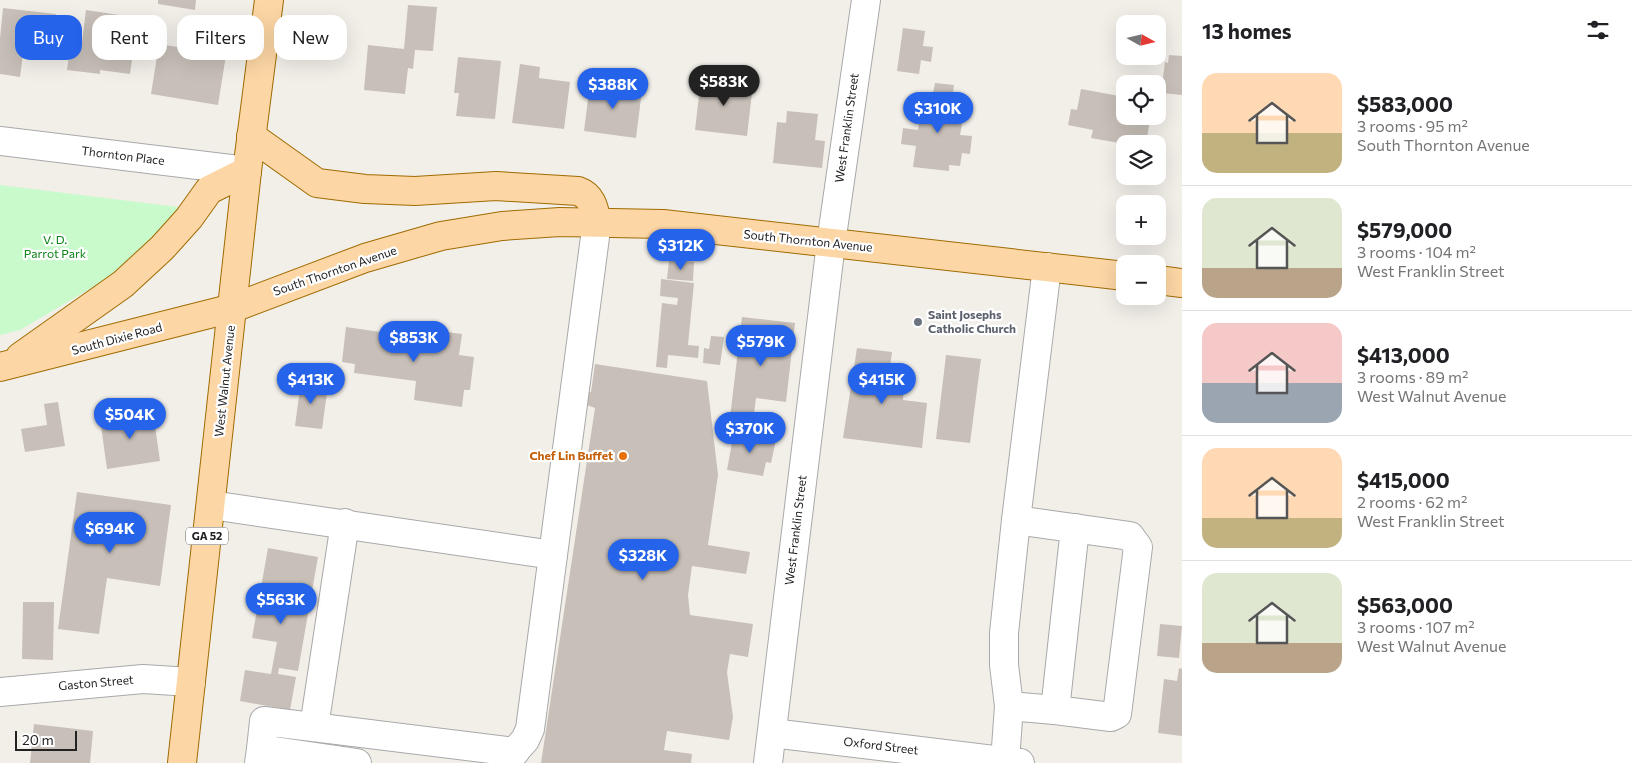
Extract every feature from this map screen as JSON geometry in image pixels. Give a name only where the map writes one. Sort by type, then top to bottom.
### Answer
[{"type":"main road","name":"West Walnut Avenue","points":[[182,763],[233,308],[246,172],[269,0]]},
{"type":"main road","points":[[251,136],[317,183],[365,189],[415,190],[496,186],[578,191],[588,197],[594,206],[597,222]]},
{"type":"main road","points":[[3,367],[69,325],[123,284],[162,248],[189,218],[209,190],[246,172]]},
{"type":"main road","name":"South Thornton Avenue","points":[[233,308],[365,258],[441,236],[502,226],[597,222],[663,224],[1116,275]]},
{"type":"main road","points":[[1166,281],[1182,283]]},
{"type":"main road","name":"South Dixie Road","points":[[3,367],[233,308]]},
{"type":"street","name":"West Franklin Street","points":[[768,763],[831,243],[866,0]]},
{"type":"street","name":"Thornton Place","points":[[0,141],[246,172]]},
{"type":"street","points":[[356,763],[260,756],[264,721],[509,757],[525,740],[530,729],[597,222]]},
{"type":"street","points":[[1013,762],[1004,665],[1004,633],[1047,267]]},
{"type":"street","points":[[211,505],[345,523],[553,555]]},
{"type":"street","points":[[1008,706],[1111,718],[1117,714],[1138,547],[1130,536],[1016,520]]},
{"type":"street","points":[[314,727],[345,523]]},
{"type":"street","points":[[1055,710],[1075,528]]},
{"type":"street","name":"Gaston Street","points":[[0,692],[143,679],[191,682]]},
{"type":"street","name":"Oxford Street","points":[[772,733],[1013,762]]},
{"type":"green space","name":"V. D. Parrot Park","points":[[0,185],[186,208],[125,268],[20,330],[0,335]]},
{"type":"building","points":[[158,0],[196,0],[195,10],[158,4]]},
{"type":"building","points":[[408,5],[437,7],[433,51],[415,50],[413,69],[408,68],[405,94],[364,90],[368,45],[404,49]]},
{"type":"building","points":[[3,8],[56,14],[15,15],[15,60],[22,60],[20,77],[0,74],[0,38]]},
{"type":"building","points":[[86,10],[119,15],[92,15],[92,60],[132,60],[130,74],[100,70],[100,74],[67,70],[68,60],[82,60]]},
{"type":"building","points":[[903,28],[925,31],[923,46],[933,47],[931,62],[921,60],[919,74],[897,71]]},
{"type":"building","points":[[167,45],[177,47],[177,60],[225,60],[218,105],[151,94],[156,60],[167,60]]},
{"type":"building","points":[[1169,55],[1182,56],[1182,95],[1166,93],[1166,75],[1163,75],[1165,65],[1166,62],[1168,63]]},
{"type":"building","points":[[458,57],[501,61],[495,119],[456,116],[459,93],[454,93]]},
{"type":"building","points":[[520,64],[540,67],[539,78],[570,82],[564,129],[512,123]]},
{"type":"building","points":[[701,78],[753,84],[747,136],[695,130]]},
{"type":"building","points":[[590,83],[642,90],[636,138],[584,131]]},
{"type":"building","points":[[935,83],[954,85],[949,123],[962,124],[960,135],[972,136],[970,154],[962,153],[960,166],[949,165],[949,171],[913,167],[916,146],[901,144],[903,128],[918,130],[920,116],[926,116],[928,93],[933,93]]},
{"type":"building","points":[[1081,89],[1116,95],[1116,125],[1149,125],[1147,135],[1116,135],[1116,142],[1091,138],[1093,130],[1068,125],[1071,109],[1077,110]]},
{"type":"building","points":[[787,111],[818,114],[815,140],[825,141],[822,168],[773,163],[777,122],[786,123]]},
{"type":"building","points":[[669,260],[694,262],[693,281],[667,279]]},
{"type":"building","points":[[661,279],[694,283],[688,345],[699,346],[698,358],[668,355],[667,368],[656,367],[662,303],[677,305],[678,298],[660,296]]},
{"type":"building","points":[[742,317],[795,323],[786,402],[756,398],[752,429],[729,426]]},
{"type":"building","points":[[346,327],[394,334],[394,337],[429,341],[431,330],[462,334],[459,355],[474,357],[470,390],[464,390],[462,407],[414,400],[416,381],[354,373],[355,364],[342,362]]},
{"type":"building","points":[[711,336],[724,337],[720,365],[703,363],[704,348],[709,349]]},
{"type":"building","points":[[857,348],[892,352],[888,383],[904,385],[903,400],[927,403],[922,448],[843,438]]},
{"type":"building","points":[[946,355],[981,359],[970,443],[936,439]]},
{"type":"building","points":[[595,364],[707,381],[718,475],[708,545],[750,552],[746,574],[692,566],[688,595],[690,615],[753,624],[748,657],[730,654],[727,672],[733,717],[729,740],[667,731],[664,750],[692,754],[691,763],[541,763],[595,408],[584,404],[583,391],[591,392]]},
{"type":"building","points":[[301,381],[328,385],[322,429],[295,426]]},
{"type":"building","points":[[58,402],[65,446],[25,452],[21,429],[47,425],[44,404]]},
{"type":"building","points":[[153,412],[160,461],[107,469],[100,419]]},
{"type":"building","points":[[734,432],[776,440],[771,463],[766,462],[763,476],[727,470]]},
{"type":"building","points":[[77,492],[171,505],[160,586],[107,578],[99,634],[58,629]]},
{"type":"building","points":[[268,548],[318,557],[298,671],[279,668],[278,674],[296,677],[290,710],[240,701],[245,670],[271,674],[277,642],[252,638]]},
{"type":"building","points":[[23,602],[54,602],[53,660],[22,659]]},
{"type":"building","points":[[1160,624],[1182,626],[1179,658],[1157,656]]},
{"type":"building","points":[[1179,668],[1182,669],[1182,736],[1158,733],[1164,679],[1177,681]]},
{"type":"building","points":[[34,724],[93,731],[90,763],[30,763]]},
{"type":"place","name":"Saint Josephs Catholic Church","points":[[918,322]]},
{"type":"place","name":"Chef Lin Buffet","points":[[623,456]]}]
